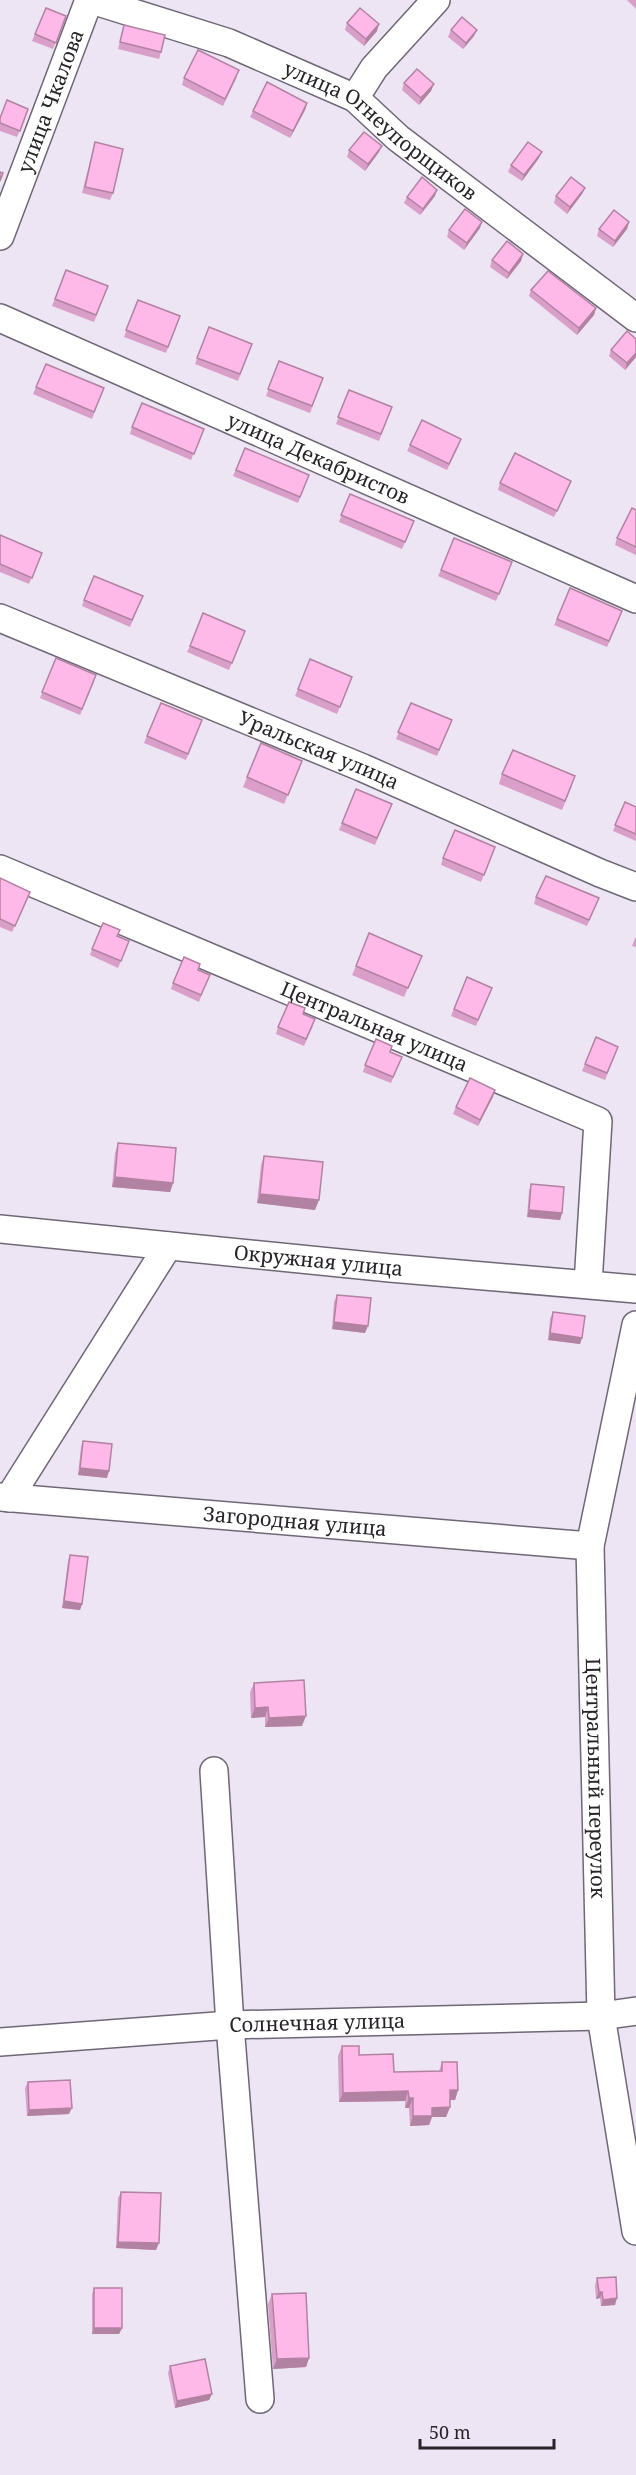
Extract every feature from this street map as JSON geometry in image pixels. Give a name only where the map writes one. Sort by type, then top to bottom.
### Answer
[{"type":"street","name":"улица Огнеупорщиков","points":[[90,0],[229,43],[355,98],[398,138],[636,318]]},
{"type":"street","name":"улица Чкалова","points":[[0,236],[90,0]]},
{"type":"street","points":[[355,98],[374,68],[436,0]]},
{"type":"street","name":"улица Декабристов","points":[[0,318],[636,599]]},
{"type":"street","name":"Уральская улица","points":[[0,618],[363,768],[636,887]]},
{"type":"street","name":"Центральная улица","points":[[0,869],[598,1121],[588,1284]]},
{"type":"street","name":"Окружная улица","points":[[0,1229],[390,1268],[636,1288]]},
{"type":"street","points":[[4,1498],[168,1246]]},
{"type":"street","name":"Центральный переулок","points":[[636,1325],[590,1546],[601,2016],[636,2231]]},
{"type":"street","name":"Загородная улица","points":[[4,1498],[590,1546]]},
{"type":"street","points":[[214,1771],[230,2025],[260,2399]]},
{"type":"street","name":"Солнечная улица","points":[[0,2042],[230,2025],[601,2016],[636,2011]]},
{"type":"building","points":[[46,8],[66,16],[56,43],[35,34]]},
{"type":"building","points":[[360,8],[379,24],[366,39],[347,23]]},
{"type":"building","points":[[462,17],[477,30],[466,43],[451,30]]},
{"type":"building","points":[[124,25],[165,35],[161,52],[120,42]]},
{"type":"building","points":[[198,50],[239,70],[225,99],[184,78]]},
{"type":"building","points":[[417,69],[434,84],[421,98],[404,83]]},
{"type":"building","points":[[267,82],[307,103],[293,131],[253,111]]},
{"type":"building","points":[[7,100],[28,109],[20,131],[0,123]]},
{"type":"building","points":[[364,132],[382,146],[368,164],[349,150]]},
{"type":"building","points":[[95,142],[123,149],[113,193],[85,187]]},
{"type":"building","points":[[528,142],[542,152],[524,175],[511,165]]},
{"type":"building","points":[[422,177],[437,190],[423,209],[407,197]]},
{"type":"building","points":[[571,177],[585,188],[570,207],[556,196]]},
{"type":"building","points":[[465,209],[482,222],[467,243],[449,230]]},
{"type":"building","points":[[614,210],[629,222],[615,241],[599,229]]},
{"type":"building","points":[[507,241],[523,254],[509,273],[492,260]]},
{"type":"building","points":[[66,270],[108,286],[96,315],[55,299]]},
{"type":"building","points":[[548,271],[596,308],[579,328],[531,290]]},
{"type":"building","points":[[138,300],[180,316],[168,347],[126,330]]},
{"type":"building","points":[[209,327],[252,344],[240,374],[197,358]]},
{"type":"building","points":[[627,331],[636,339],[636,353],[627,363],[611,350]]},
{"type":"building","points":[[279,361],[323,378],[312,406],[268,389]]},
{"type":"building","points":[[46,364],[104,388],[94,412],[36,387]]},
{"type":"building","points":[[349,390],[392,407],[381,434],[338,417]]},
{"type":"building","points":[[142,403],[204,429],[194,454],[132,427]]},
{"type":"building","points":[[422,420],[461,439],[449,464],[410,445]]},
{"type":"building","points":[[245,448],[309,475],[300,497],[236,470]]},
{"type":"building","points":[[515,453],[571,481],[557,511],[500,483]]},
{"type":"building","points":[[350,494],[414,521],[405,542],[341,515]]},
{"type":"building","points":[[632,508],[636,510],[636,547],[617,538]]},
{"type":"building","points":[[0,535],[42,553],[32,578],[0,564]]},
{"type":"building","points":[[454,538],[512,562],[499,594],[441,570]]},
{"type":"building","points":[[94,576],[143,596],[132,620],[84,600]]},
{"type":"building","points":[[570,588],[622,611],[609,641],[557,619]]},
{"type":"building","points":[[203,613],[245,631],[232,663],[190,646]]},
{"type":"building","points":[[56,658],[96,675],[82,709],[42,692]]},
{"type":"building","points":[[310,659],[352,677],[340,707],[298,689]]},
{"type":"building","points":[[161,703],[202,720],[188,754],[147,736]]},
{"type":"building","points":[[411,703],[452,720],[439,750],[398,732]]},
{"type":"building","points":[[261,743],[302,761],[288,795],[247,777]]},
{"type":"building","points":[[513,750],[575,776],[565,801],[502,774]]},
{"type":"building","points":[[356,789],[392,804],[377,838],[342,823]]},
{"type":"building","points":[[625,802],[636,807],[636,834],[615,825]]},
{"type":"building","points":[[455,830],[495,847],[484,875],[443,858]]},
{"type":"building","points":[[546,876],[599,898],[589,920],[536,897]]},
{"type":"building","points":[[0,878],[30,892],[15,926],[0,919]]},
{"type":"building","points":[[103,923],[120,930],[117,936],[129,941],[121,961],[92,949]]},
{"type":"building","points":[[369,933],[422,956],[408,988],[356,966]]},
{"type":"building","points":[[184,957],[200,964],[198,970],[210,975],[201,995],[173,983]]},
{"type":"building","points":[[467,977],[492,988],[478,1020],[454,1009]]},
{"type":"building","points":[[289,1002],[305,1008],[303,1014],[315,1019],[306,1039],[278,1027]]},
{"type":"building","points":[[596,1037],[618,1047],[607,1073],[585,1064]]},
{"type":"building","points":[[376,1039],[392,1046],[390,1052],[402,1057],[393,1077],[365,1065]]},
{"type":"building","points":[[470,1078],[495,1090],[480,1120],[456,1107]]},
{"type":"building","points":[[118,1143],[176,1148],[173,1183],[115,1177]]},
{"type":"building","points":[[264,1156],[323,1162],[319,1200],[260,1194]]},
{"type":"building","points":[[531,1184],[564,1187],[562,1213],[529,1210]]},
{"type":"building","points":[[337,1295],[371,1298],[368,1326],[334,1322]]},
{"type":"building","points":[[553,1312],[585,1316],[582,1338],[550,1333]]},
{"type":"building","points":[[83,1441],[112,1444],[109,1471],[80,1468]]},
{"type":"building","points":[[70,1555],[88,1557],[82,1604],[64,1601]]},
{"type":"building","points":[[304,1680],[306,1716],[269,1718],[268,1707],[255,1708],[254,1683]]},
{"type":"building","points":[[342,2046],[359,2046],[359,2055],[393,2054],[394,2072],[442,2071],[442,2062],[457,2062],[458,2090],[450,2090],[450,2107],[432,2108],[432,2116],[413,2116],[413,2098],[409,2098],[408,2091],[343,2093]]},
{"type":"building","points":[[70,2080],[72,2108],[29,2110],[28,2082]]},
{"type":"building","points":[[121,2192],[161,2193],[159,2243],[118,2242]]},
{"type":"building","points":[[616,2277],[617,2298],[603,2300],[597,2278]]},
{"type":"building","points":[[94,2288],[122,2288],[122,2328],[94,2328]]},
{"type":"building","points":[[306,2293],[309,2358],[277,2359],[272,2294]]},
{"type":"building","points":[[205,2359],[212,2394],[177,2401],[170,2366]]}]
